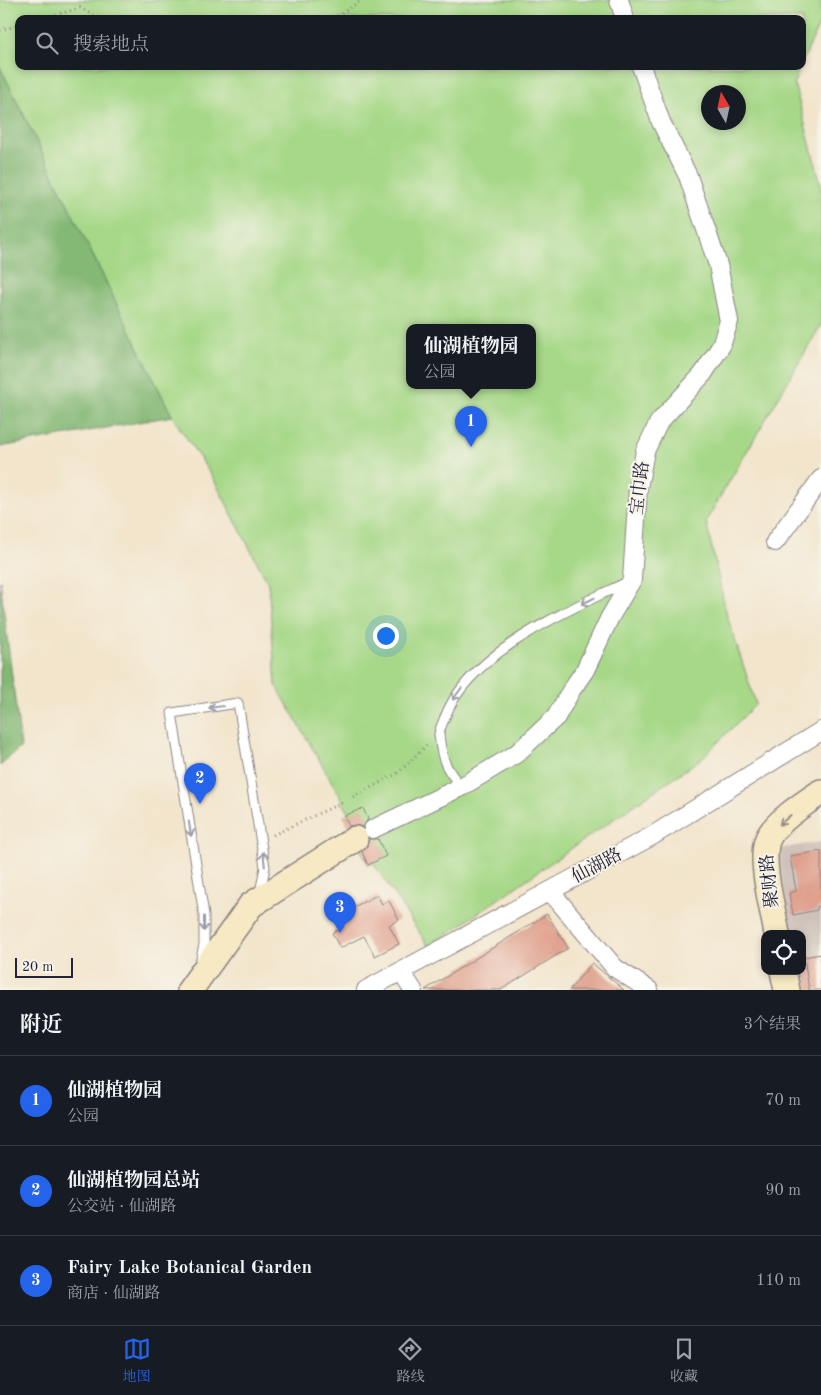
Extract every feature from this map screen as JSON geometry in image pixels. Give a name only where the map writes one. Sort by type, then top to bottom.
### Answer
[{"type":"street","points":[[618,0],[624,15]]},
{"type":"street","name":"宝巾路","points":[[364,834],[461,787],[516,754],[556,717],[585,670],[610,617],[632,580],[638,488],[645,450],[659,422],[703,374],[721,346],[729,321],[718,265],[688,176],[661,122],[642,70]]},
{"type":"street","points":[[774,542],[821,479]]},
{"type":"street","name":"仙湖路","points":[[366,990],[652,836],[821,731]]},
{"type":"street","name":"聚财路","points":[[776,930],[764,859],[767,841],[772,831],[821,792]]},
{"type":"street","points":[[193,986],[252,905],[364,834]]},
{"type":"street","points":[[550,891],[615,968],[649,990]]},
{"type":"street","points":[[401,972],[413,990]]},
{"type":"street","points":[[784,975],[787,990]]},
{"type":"lane","points":[[461,787],[446,765],[439,733],[451,702],[464,684],[482,667],[520,638],[573,608],[632,580]]},
{"type":"lane","points":[[193,986],[204,944],[204,915],[172,713],[238,704],[265,867],[261,888],[252,905]]},
{"type":"path","points":[[339,15],[362,0]]},
{"type":"path","points":[[55,15],[80,8],[93,15]]},
{"type":"path","points":[[0,30],[15,26]]},
{"type":"path","points":[[353,797],[398,773],[439,733]]},
{"type":"path","points":[[262,841],[343,802]]},
{"type":"shaded area","points":[[821,842],[821,990],[800,990],[798,975],[806,975],[806,930],[790,930],[777,849]]},
{"type":"green space","points":[[0,0],[821,0],[821,20],[806,54],[806,15],[15,15],[15,70],[799,70],[794,83],[821,185],[821,325],[706,521],[727,616],[756,704],[702,758],[429,947],[373,863],[368,865],[344,816],[349,814],[340,796],[276,685],[268,583],[213,478],[172,416],[0,67]]},
{"type":"green space","points":[[0,67],[172,416],[0,447]]},
{"type":"green space","points":[[0,581],[21,747],[0,766]]},
{"type":"building","points":[[363,808],[368,819],[363,827],[349,826],[344,816]]},
{"type":"building","points":[[369,839],[378,839],[386,856],[368,865],[362,852],[367,846]]},
{"type":"building","points":[[821,851],[821,906],[817,907],[817,910],[793,915],[789,893],[796,891],[790,856]]},
{"type":"building","points":[[377,895],[382,904],[389,901],[399,920],[389,925],[399,944],[375,956],[364,936],[340,948],[332,933],[344,927],[338,915]]},
{"type":"building","points":[[547,914],[568,948],[501,990],[425,990]]},
{"type":"building","points":[[821,954],[821,990],[809,990],[806,957]]},
{"type":"building","points":[[592,963],[624,990],[569,990]]},
{"type":"place","name":"仙湖植物园","points":[[471,447]]},
{"type":"place","name":"仙湖植物园总站","points":[[200,804]]},
{"type":"place","name":"Fairy Lake Botanical Garden","points":[[340,933]]}]
